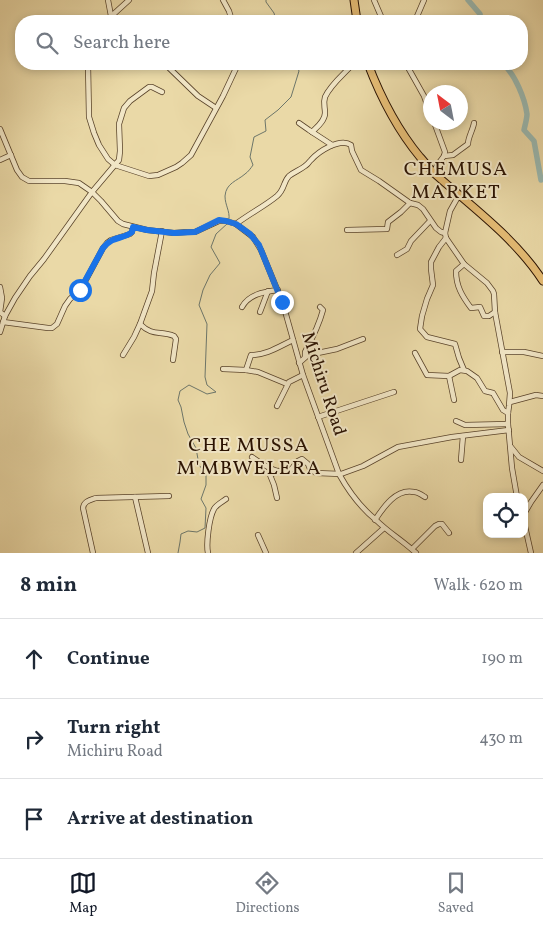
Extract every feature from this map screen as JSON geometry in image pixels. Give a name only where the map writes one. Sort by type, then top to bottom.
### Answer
[{"type":"highway","points":[[354,0],[356,15]]},
{"type":"highway","points":[[370,70],[379,93],[411,147],[433,173],[517,247],[543,281]]},
{"type":"street","points":[[108,0],[111,15]]},
{"type":"street","points":[[112,15],[128,0]]},
{"type":"street","points":[[223,0],[230,15]]},
{"type":"street","points":[[374,0],[381,15]]},
{"type":"street","points":[[418,15],[424,0]]},
{"type":"street","points":[[88,70],[88,108],[91,126],[104,153],[115,165],[149,176],[163,173],[182,163],[191,155],[235,70]]},
{"type":"street","points":[[171,70],[198,96],[216,108]]},
{"type":"street","points":[[312,132],[321,123],[325,113],[323,107],[326,95],[347,70]]},
{"type":"street","points":[[410,70],[423,94]]},
{"type":"street","points":[[0,332],[5,316],[30,276],[120,156],[119,124],[124,108],[130,101],[149,87],[162,92]]},
{"type":"street","points":[[300,122],[332,145]]},
{"type":"street","points":[[444,156],[453,155],[468,144],[474,123]]},
{"type":"street","points":[[0,130],[19,173],[25,179],[29,181],[72,182],[79,184],[102,201],[118,221],[123,224],[174,233],[191,232],[222,220],[236,224],[279,194],[290,176],[306,166],[313,158],[332,145],[350,143],[361,170],[379,180],[410,203],[420,207],[436,228],[446,236],[464,264],[487,283],[494,294],[495,312],[508,379],[510,402],[508,424],[516,493]]},
{"type":"street","points":[[433,173],[444,156],[437,130]]},
{"type":"street","points":[[0,160],[11,155]]},
{"type":"street","points":[[459,195],[450,211],[446,236],[431,262],[432,285],[420,329],[427,338],[455,344],[458,358],[464,370],[475,376],[485,391],[493,393],[503,410],[508,413]]},
{"type":"street","points":[[347,230],[387,229],[388,222],[410,203]]},
{"type":"street","points":[[397,255],[407,249],[411,241],[430,221]]},
{"type":"street","name":"Michiru Road","points":[[236,224],[250,234],[259,245],[278,290],[303,375],[339,474],[353,497],[375,520],[414,551]]},
{"type":"street","points":[[3,322],[48,328],[54,327],[68,302],[81,289],[104,247],[111,240],[132,233],[133,227]]},
{"type":"street","points":[[123,355],[140,324],[152,291],[162,232]]},
{"type":"street","points":[[464,264],[456,271],[456,279],[462,295],[471,308],[480,307],[484,316],[489,316],[495,312]]},
{"type":"street","points":[[0,286],[2,298],[0,312],[5,316]]},
{"type":"street","points":[[242,307],[251,297],[260,293],[278,290]]},
{"type":"street","points":[[260,312],[268,291]]},
{"type":"street","points":[[300,363],[305,357],[305,352],[322,315],[323,310],[320,307]]},
{"type":"street","points":[[140,324],[150,332],[167,333],[174,336],[176,339],[173,360]]},
{"type":"street","points":[[305,357],[337,349],[363,339]]},
{"type":"street","points":[[246,370],[251,355],[258,356],[273,351],[293,340]]},
{"type":"street","points":[[502,352],[524,352],[543,356]]},
{"type":"street","points":[[415,353],[427,375],[449,376],[464,370]]},
{"type":"street","points":[[223,369],[258,372],[288,384]]},
{"type":"street","points":[[277,406],[288,384],[303,375]]},
{"type":"street","points":[[449,376],[454,400]]},
{"type":"street","points":[[318,417],[394,392]]},
{"type":"street","points":[[510,402],[536,395],[543,396]]},
{"type":"street","points":[[456,420],[464,425],[508,424]]},
{"type":"street","points":[[252,457],[264,466],[286,473],[289,472],[299,459],[302,459],[316,474],[339,474],[363,466],[398,447],[509,430]]},
{"type":"street","points":[[461,460],[464,436]]},
{"type":"street","points":[[510,446],[519,458],[543,471]]},
{"type":"street","points":[[277,498],[270,475],[278,471]]},
{"type":"street","points":[[528,507],[543,485]]},
{"type":"street","points":[[375,520],[383,507],[399,494],[413,491],[425,497]]},
{"type":"street","points":[[93,553],[83,508],[84,504],[96,498],[169,496]]},
{"type":"street","points":[[135,497],[148,553]]},
{"type":"street","points":[[208,553],[207,546],[214,509],[226,499]]},
{"type":"street","points":[[414,551],[435,526],[442,524],[449,532]]},
{"type":"street","points":[[356,553],[384,528]]},
{"type":"street","points":[[258,535],[266,553]]},
{"type":"street","points":[[528,538],[531,553]]},
{"type":"waterway","points":[[266,0],[274,15]]},
{"type":"waterway","points":[[468,0],[480,15]]},
{"type":"waterway","points":[[229,219],[225,199],[227,188],[253,165],[250,157],[254,137],[266,131],[265,120],[291,97],[299,70]]},
{"type":"waterway","points":[[508,70],[519,87],[524,101],[527,114],[524,130],[534,141],[541,180]]},
{"type":"waterway","points":[[178,553],[181,534],[188,531],[197,532],[205,528],[206,508],[201,499],[206,485],[206,474],[199,465],[196,448],[188,434],[178,400],[180,391],[189,385],[207,394],[216,392],[207,385],[205,377],[207,324],[199,305],[210,275],[220,263],[211,247],[216,234],[228,223]]},
{"type":"district","name":"CHEMUSA MARKET","points":[[456,182]]},
{"type":"district","name":"CHE MUSSA M'MBWELERA","points":[[249,458]]},
{"type":"route","points":[[80,290],[103,248],[111,240],[130,234],[133,227],[174,233],[195,232],[222,220],[236,224],[255,239],[265,258],[282,302]]}]
